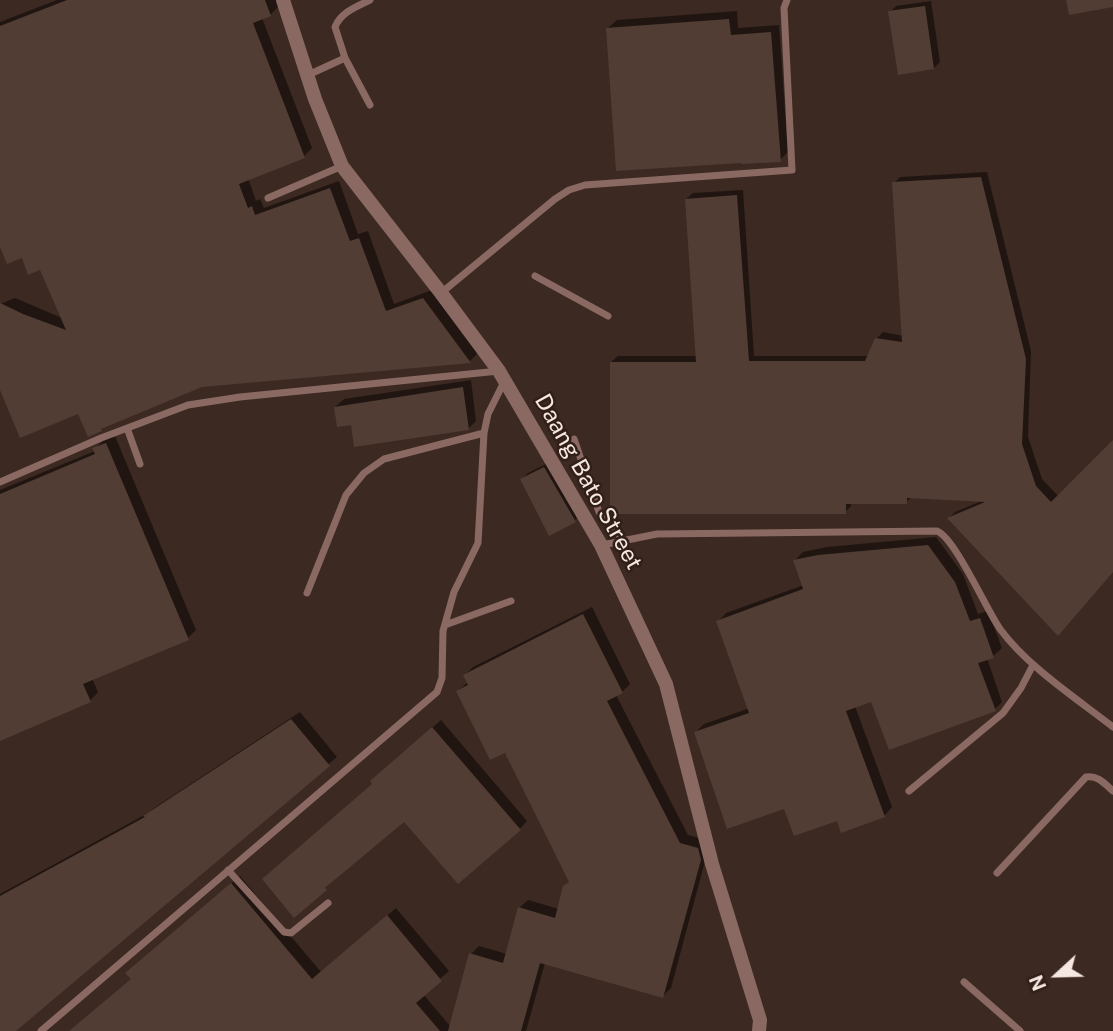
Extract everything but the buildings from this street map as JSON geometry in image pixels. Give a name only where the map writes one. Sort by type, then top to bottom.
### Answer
[{"type":"street","name":"Daang Bato Street","points":[[283,0],[315,99],[342,166],[502,375],[601,545],[666,684],[712,864],[760,1020],[759,1031]]},
{"type":"lane","points":[[370,0],[345,13],[337,20],[335,27],[345,58],[370,105]]},
{"type":"lane","points":[[441,293],[569,190],[585,185],[792,170],[784,8],[787,0]]},
{"type":"lane","points":[[308,75],[345,58]]},
{"type":"lane","points":[[268,198],[342,166]]},
{"type":"lane","points":[[535,276],[608,316]]},
{"type":"lane","points":[[0,482],[100,438],[188,405],[227,399],[502,375],[484,433],[478,544],[454,592],[443,631],[442,678],[437,692],[41,1031]]},
{"type":"lane","points":[[127,428],[140,464]]},
{"type":"lane","points":[[307,593],[346,495],[364,473],[384,459],[484,433]]},
{"type":"lane","points":[[574,439],[599,512],[624,541]]},
{"type":"lane","points":[[601,545],[657,534],[941,532],[953,547],[1000,629],[1033,665],[1113,727]]},
{"type":"lane","points":[[445,625],[511,601]]},
{"type":"lane","points":[[909,791],[1003,713],[1033,665]]},
{"type":"lane","points":[[997,873],[1086,777],[1098,779],[1113,791]]},
{"type":"lane","points":[[228,870],[284,932],[292,933],[328,903]]},
{"type":"lane","points":[[964,982],[1020,1031]]}]
